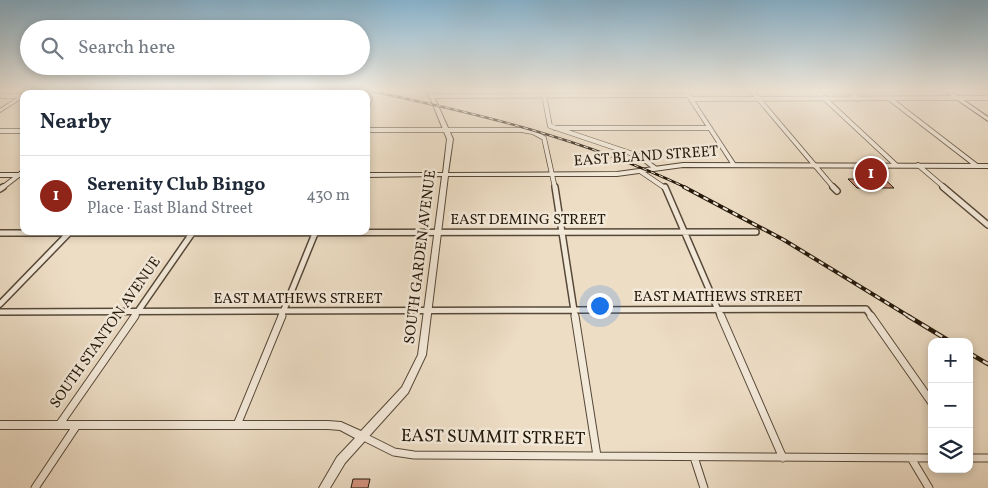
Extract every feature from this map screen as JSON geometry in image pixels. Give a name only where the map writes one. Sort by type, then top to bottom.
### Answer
[{"type":"street","name":"SOUTH GARDEN AVENUE","points":[[324,488],[341,460],[396,401],[414,374],[424,347],[450,142],[448,130],[439,113]]},
{"type":"street","points":[[546,113],[548,124],[555,128],[639,156],[655,168]]},
{"type":"street","points":[[700,113],[734,165]]},
{"type":"street","points":[[770,113],[837,191]]},
{"type":"street","points":[[840,113],[896,165]]},
{"type":"street","points":[[908,113],[977,166]]},
{"type":"street","points":[[555,128],[710,128]]},
{"type":"street","points":[[370,130],[521,130],[537,134],[546,141],[597,456]]},
{"type":"street","points":[[0,131],[20,131]]},
{"type":"street","name":"EAST BLAND STREET","points":[[370,175],[622,174],[676,165],[988,166]]},
{"type":"street","points":[[918,165],[988,225]]},
{"type":"street","points":[[640,171],[663,183],[783,458]]},
{"type":"street","points":[[0,175],[20,175]]},
{"type":"street","points":[[0,189],[20,176]]},
{"type":"street","name":"EAST DEMING STREET","points":[[370,232],[756,232]]},
{"type":"street","name":"EAST DEMING STREET","points":[[0,234],[20,233]]},
{"type":"street","points":[[0,304],[67,235]]},
{"type":"street","name":"SOUTH STANTON AVENUE","points":[[59,425],[191,235]]},
{"type":"street","points":[[237,425],[315,235]]},
{"type":"street","name":"EAST MATHEWS STREET","points":[[0,312],[866,309],[928,397]]},
{"type":"street","name":"EAST SUMMIT STREET","points":[[0,425],[336,426],[362,436],[394,452],[414,455],[928,458]]},
{"type":"street","name":"SOUTH STANTON AVENUE","points":[[35,488],[77,425]]},
{"type":"street","points":[[694,457],[704,488]]},
{"type":"street","points":[[973,457],[988,458]]},
{"type":"street","points":[[911,458],[929,488]]},
{"type":"building","points":[[858,169],[875,170],[894,188],[857,188],[848,179],[868,179]]},
{"type":"building","points":[[353,479],[370,479],[368,488],[351,488]]},
{"type":"railway","points":[[469,113],[569,141],[647,170],[687,188]]},
{"type":"railway","points":[[684,187],[784,240],[910,317]]},
{"type":"railway","points":[[908,316],[944,338]]},
{"type":"railway","points":[[973,355],[988,364]]},
{"type":"place","name":"Serenity Club Bingo","points":[[871,174]]}]
